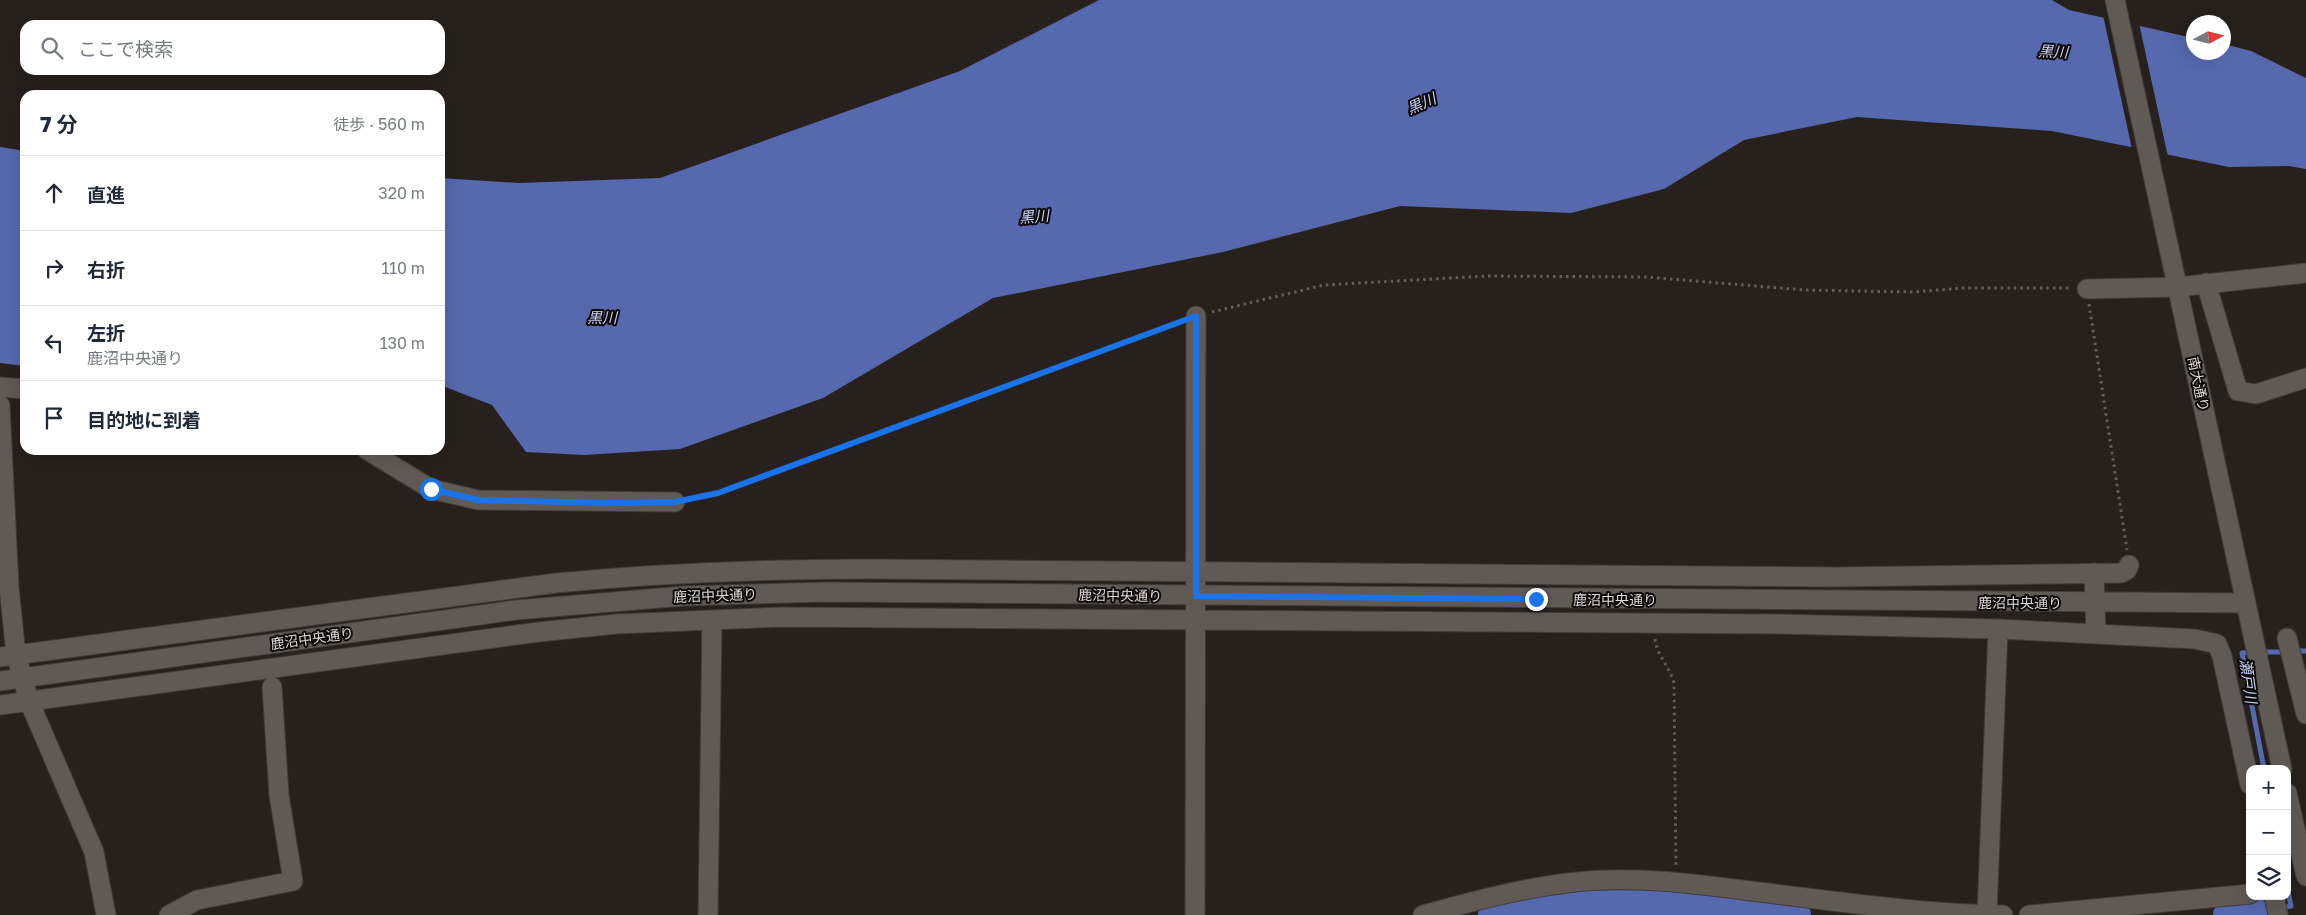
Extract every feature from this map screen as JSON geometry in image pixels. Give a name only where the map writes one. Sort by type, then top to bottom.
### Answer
[{"type":"street","name":"南大通り","points":[[2116,0],[2281,765]]},
{"type":"street","points":[[2087,288],[2176,279],[2206,283],[2306,273]]},
{"type":"street","points":[[2206,283],[2238,391],[2256,394],[2306,378]]},
{"type":"street","points":[[1196,316],[1196,915]]},
{"type":"street","points":[[0,387],[20,389]]},
{"type":"street","points":[[0,405],[9,587],[8,656],[23,678],[30,701],[94,852],[106,915]]},
{"type":"street","points":[[375,455],[431,489],[471,499],[557,502],[675,502]]},
{"type":"street","points":[[8,656],[546,585],[624,577],[737,570],[1835,577],[2121,573],[2127,570],[2129,565]]},
{"type":"street","points":[[2094,573],[2096,634]]},
{"type":"street","points":[[1835,577],[1835,625]]},
{"type":"street","name":"鹿沼中央通り","points":[[0,681],[516,610],[605,601],[684,596],[825,592],[2245,603]]},
{"type":"street","points":[[0,705],[539,632],[616,624],[712,620],[853,616],[1835,625],[1998,629],[2195,639],[2217,644],[2222,656],[2246,767]]},
{"type":"street","points":[[708,915],[712,620]]},
{"type":"street","points":[[1987,915],[1998,629]]},
{"type":"street","points":[[2287,638],[2306,714]]},
{"type":"street","points":[[169,915],[198,900],[293,881],[279,794],[272,687]]},
{"type":"street","points":[[2291,810],[2306,876]]},
{"type":"street","points":[[1423,915],[1500,894],[1567,882],[1619,880],[1676,881],[1942,914],[2003,915]]},
{"type":"street","points":[[2029,915],[2246,894]]},
{"type":"street","points":[[2275,900],[2278,915]]},
{"type":"path","points":[[675,502],[718,493],[787,469],[900,424],[1196,316],[1324,285],[1487,276],[1646,277],[1804,290],[1913,292],[1963,288],[2087,288],[2129,565]]},
{"type":"path","points":[[1653,624],[1656,647],[1672,674],[1674,683],[1676,881]]},
{"type":"water","name":"黒川","points":[[1099,0],[2052,0],[2069,10],[2186,36],[2186,60],[2231,60],[2231,46],[2251,51],[2306,78],[2306,169],[2289,166],[2229,167],[2052,131],[1857,117],[1744,140],[1664,189],[1571,213],[1400,206],[1223,252],[993,298],[823,398],[680,449],[584,455],[526,452],[492,405],[445,387],[445,178],[519,183],[660,178],[960,71]]},
{"type":"water","points":[[0,147],[20,150],[20,365],[0,363]]},
{"type":"pier","points":[[2103,15],[2139,23],[2168,157],[2132,149]]},
{"type":"waterway","name":"瀬戸川","points":[[2294,651],[2306,651]]},
{"type":"waterway","name":"瀬戸川","points":[[2253,652],[2242,653],[2263,765]]},
{"type":"waterway","name":"瀬戸川","points":[[2262,652],[2286,652]]},
{"type":"waterway","name":"瀬戸川","points":[[2281,908],[2291,906],[2290,900]]},
{"type":"waterway","name":"瀬戸川","points":[[1493,915],[1523,908],[1579,902],[1690,902],[1796,915]]},
{"type":"waterway","name":"瀬戸川","points":[[2253,911],[2272,909]]},
{"type":"waterway","name":"瀬戸川","points":[[2228,915],[2253,911]]},
{"type":"route","points":[[431,489],[478,500],[611,503],[675,502],[718,493],[787,469],[891,427],[1196,316],[1196,596],[1536,599]]}]
